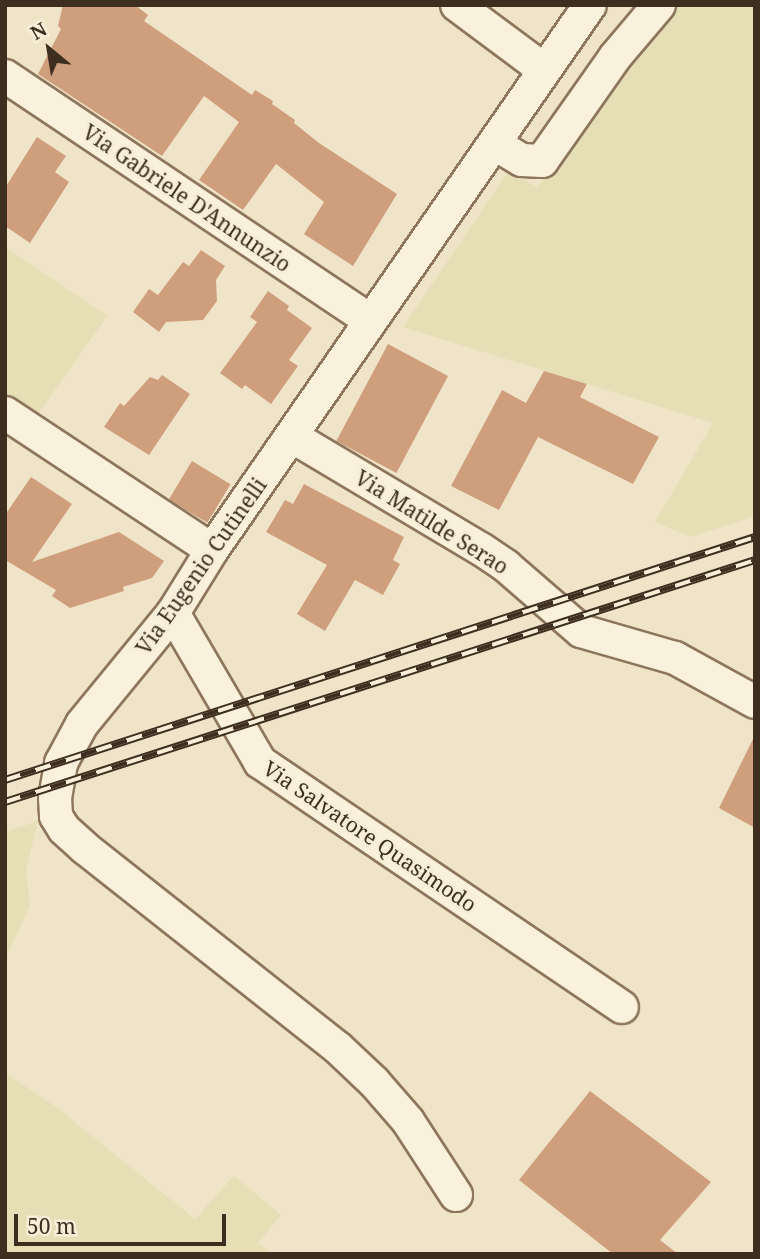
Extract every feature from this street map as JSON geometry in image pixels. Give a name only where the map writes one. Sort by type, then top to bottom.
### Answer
[{"type":"street","points":[[457,5],[543,69]]},
{"type":"street","name":"Via Eugenio Cutinelli","points":[[456,1195],[408,1121],[338,1048],[64,830],[56,816],[55,798],[61,763],[82,723],[173,613],[212,550],[293,437],[370,320],[590,5]]},
{"type":"street","points":[[495,144],[522,160],[542,161],[615,57],[659,5]]},
{"type":"street","name":"Via Gabriele D'Annunzio","points":[[5,76],[370,320]]},
{"type":"street","points":[[5,413],[212,550]]},
{"type":"street","name":"Via Matilde Serao","points":[[293,437],[481,548],[506,566],[580,631],[675,658],[755,702]]},
{"type":"street","name":"Via Salvatore Quasimodo","points":[[173,613],[260,762],[622,1007]]},
{"type":"shaded area","points":[[676,5],[755,5],[755,516],[690,537],[655,522],[713,423],[403,327],[510,169],[537,188],[630,52]]},
{"type":"shaded area","points":[[5,247],[107,316],[36,417],[5,396]]},
{"type":"shaded area","points":[[38,821],[26,870],[30,906],[5,958],[5,832]]},
{"type":"shaded area","points":[[5,1073],[56,1107],[195,1219],[234,1176],[281,1215],[258,1243],[272,1254],[5,1254]]},
{"type":"building","points":[[63,5],[135,5],[148,15],[144,21],[252,95],[255,90],[273,101],[272,104],[295,120],[294,123],[319,143],[397,194],[353,266],[304,234],[324,202],[276,164],[243,210],[199,180],[239,122],[204,96],[162,156],[38,74],[61,29],[58,26]]},
{"type":"building","points":[[37,137],[66,156],[55,172],[69,182],[30,243],[5,226],[5,188]]},
{"type":"building","points":[[201,250],[225,266],[216,280],[217,301],[203,320],[166,322],[159,332],[133,312],[149,289],[158,295],[183,262],[189,266]]},
{"type":"building","points":[[268,291],[289,306],[287,310],[312,328],[289,360],[298,366],[271,404],[245,385],[242,389],[220,373],[257,322],[250,317]]},
{"type":"building","points":[[388,344],[448,376],[396,473],[336,441]]},
{"type":"building","points":[[544,371],[587,384],[580,397],[659,437],[633,484],[538,437],[499,510],[451,486],[502,390],[526,403]]},
{"type":"building","points":[[162,375],[190,394],[149,455],[104,427],[120,403],[124,406],[150,377],[158,380]]},
{"type":"building","points":[[192,461],[231,484],[207,523],[169,500]]},
{"type":"building","points":[[31,477],[72,504],[32,562],[119,532],[164,561],[152,578],[123,587],[124,591],[70,608],[52,596],[56,590],[5,560],[5,515]]},
{"type":"building","points":[[304,484],[404,537],[393,560],[400,564],[383,595],[355,580],[325,631],[297,614],[327,565],[266,532],[285,500],[293,504]]},
{"type":"building","points":[[755,735],[755,828],[719,808]]},
{"type":"building","points":[[590,1091],[711,1182],[660,1240],[678,1254],[613,1254],[519,1180]]},
{"type":"railway","points":[[5,780],[755,537]]},
{"type":"railway","points":[[5,802],[755,560]]}]
